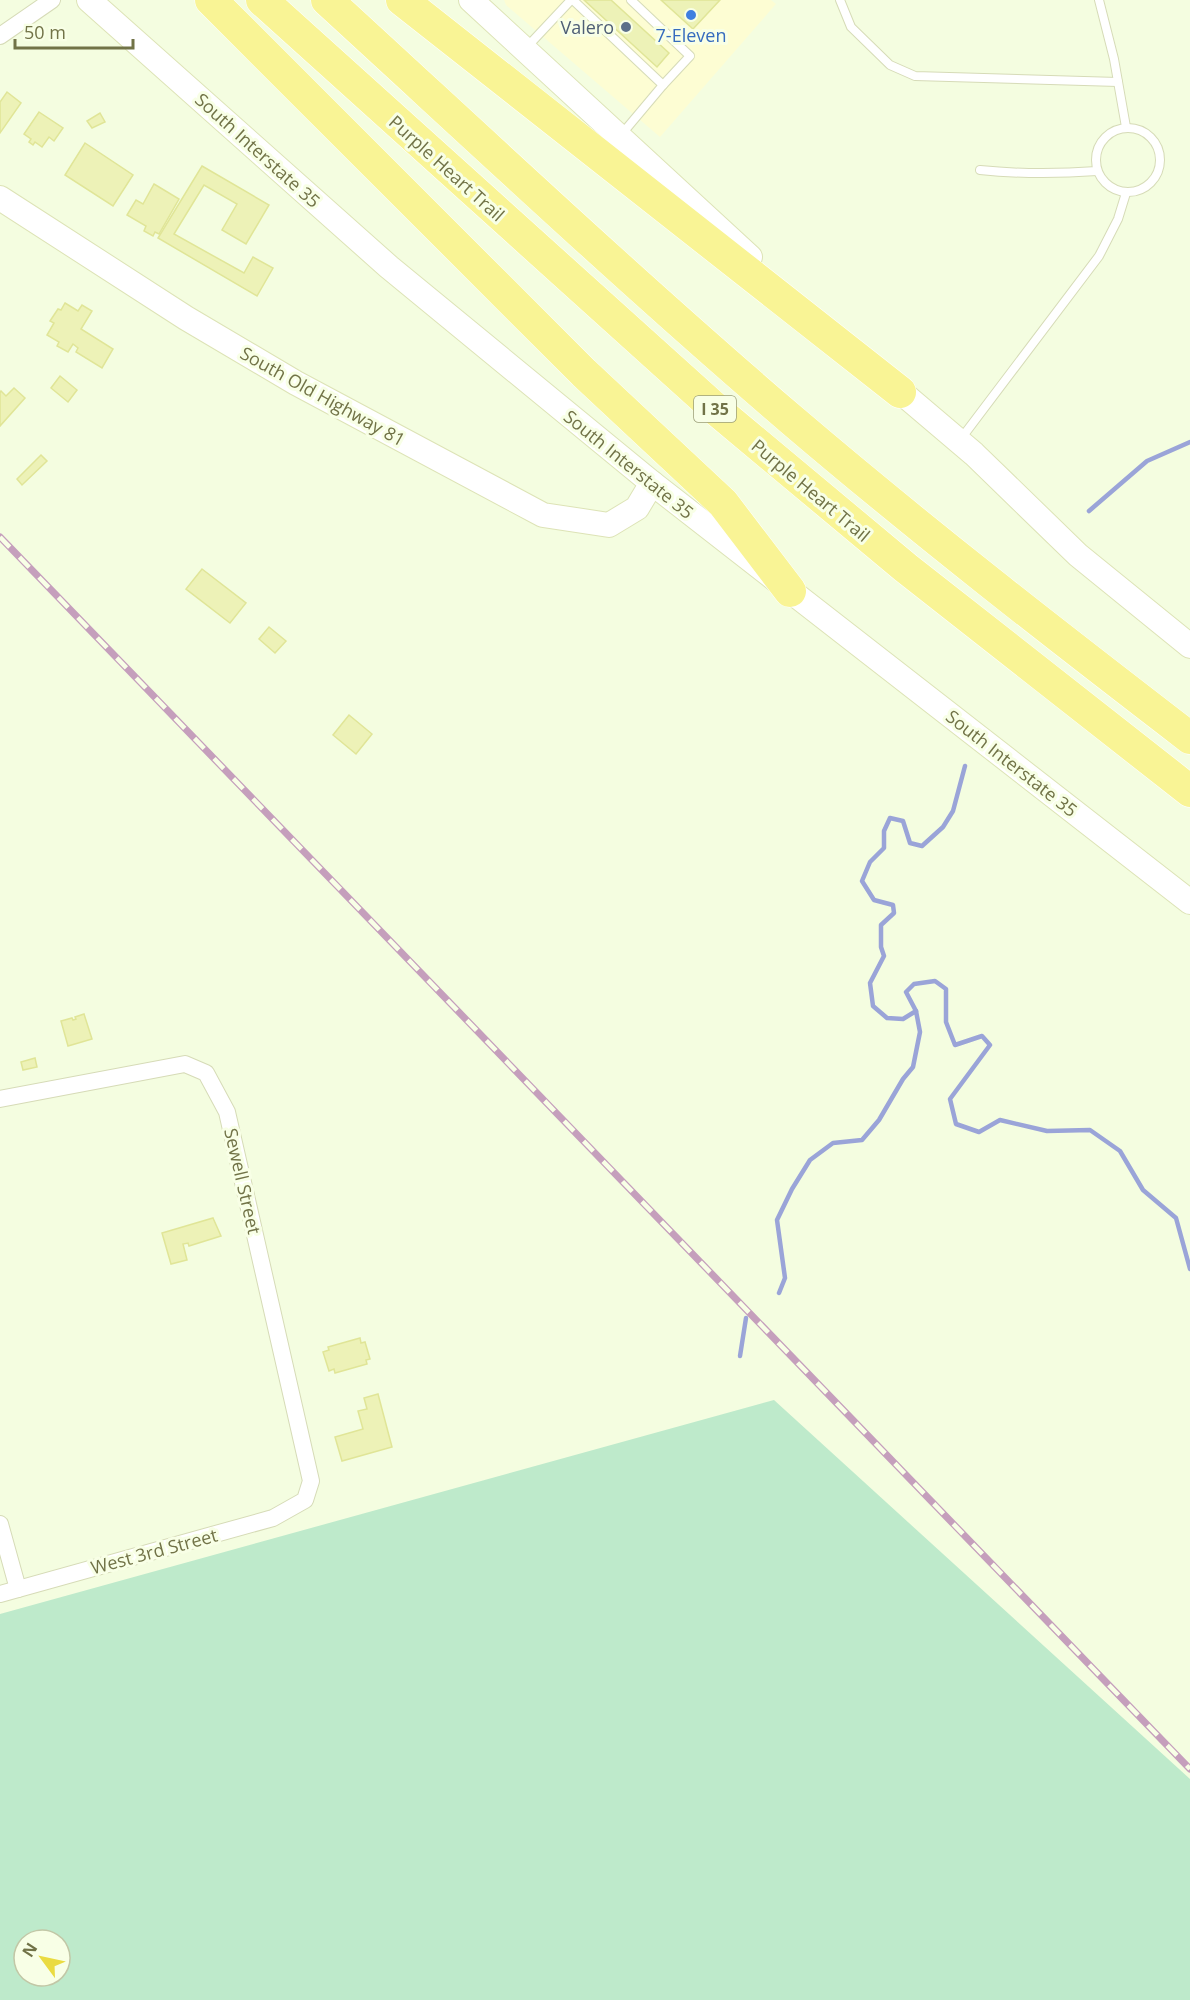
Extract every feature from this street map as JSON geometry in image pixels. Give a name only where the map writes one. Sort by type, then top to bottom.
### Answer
[{"type":"highway","points":[[211,0],[584,373],[723,503],[790,591]]},
{"type":"highway","name":"Purple Heart Trail","points":[[262,0],[719,412],[906,568],[1190,791]]},
{"type":"highway","name":"I 35","points":[[327,0],[634,281],[794,421],[1036,619],[1190,738]]},
{"type":"highway","points":[[402,0],[900,392]]},
{"type":"main road","name":"South Interstate 35","points":[[89,0],[389,267],[652,483],[1190,902]]},
{"type":"main road","points":[[480,5],[524,51],[900,392],[958,441],[1078,555],[1190,646]]},
{"type":"main road","name":"South Old Highway 81","points":[[0,198],[186,318],[286,377],[543,515],[609,525],[637,508],[652,483]]},
{"type":"street","points":[[0,36],[52,0]]},
{"type":"street","name":"Sewell Street","points":[[0,1099],[185,1064],[206,1073],[227,1112],[312,1481],[305,1500]]},
{"type":"street","name":"West 3rd Street","points":[[0,1594],[273,1518],[305,1500]]},
{"type":"street","points":[[0,1524],[18,1589]]},
{"type":"lane","points":[[524,51],[572,0],[663,85]]},
{"type":"lane","points":[[619,137],[690,56],[631,0]]},
{"type":"lane","points":[[840,0],[851,27],[890,65],[915,76],[1118,82]]},
{"type":"lane","points":[[1099,0],[1126,127]]},
{"type":"lane","points":[[1126,127],[1148,134],[1160,153],[1160,165],[1157,175],[1150,184],[1126,193],[1118,192],[1101,180],[1095,161],[1096,151],[1108,134],[1126,127]]},
{"type":"lane","points":[[980,170],[1022,174],[1097,171]]},
{"type":"lane","points":[[958,441],[1099,256],[1118,219],[1126,193]]},
{"type":"shaded area","points":[[504,0],[771,0],[776,4],[660,137],[506,5]]},
{"type":"shaded area","points":[[774,1400],[1190,1779],[1190,2000],[0,2000],[0,1614]]},
{"type":"building","name":"Valero","points":[[584,0],[611,0],[669,53],[657,67]]},
{"type":"building","name":"7-Eleven","points":[[661,0],[720,0],[693,29]]},
{"type":"building","points":[[7,92],[21,103],[0,133],[0,102]]},
{"type":"building","points":[[39,112],[63,128],[54,141],[49,137],[42,147],[35,142],[33,145],[29,142],[31,139],[24,134]]},
{"type":"building","points":[[100,113],[105,122],[92,128],[87,121]]},
{"type":"building","points":[[85,143],[133,175],[113,206],[65,175]]},
{"type":"building","points":[[202,166],[269,205],[246,244],[222,230],[237,204],[204,185],[174,234],[244,273],[253,257],[273,268],[257,296],[158,238]]},
{"type":"building","points":[[154,184],[179,199],[159,234],[155,232],[153,236],[144,231],[146,226],[127,215],[136,200],[143,204]]},
{"type":"building","points":[[65,303],[78,311],[82,305],[92,311],[81,329],[113,349],[102,368],[76,352],[78,348],[73,344],[68,352],[57,346],[59,342],[47,335],[54,323],[50,321]]},
{"type":"building","points":[[60,376],[77,390],[68,402],[51,388]]},
{"type":"building","points":[[14,388],[25,398],[0,426],[0,393],[1,391],[6,396]]},
{"type":"building","points":[[41,455],[47,461],[22,485],[17,479]]},
{"type":"building","points":[[202,569],[246,603],[230,623],[186,589]]},
{"type":"building","points":[[269,627],[286,641],[275,653],[259,639]]},
{"type":"building","points":[[349,715],[372,734],[356,754],[333,735]]},
{"type":"building","points":[[84,1014],[92,1039],[68,1046],[61,1021],[72,1018],[73,1020]]},
{"type":"building","points":[[35,1058],[37,1067],[23,1070],[21,1062]]},
{"type":"building","points":[[213,1218],[221,1236],[189,1246],[188,1243],[183,1244],[187,1260],[171,1264],[162,1233]]},
{"type":"building","points":[[360,1338],[361,1343],[365,1342],[370,1359],[366,1360],[367,1364],[335,1373],[334,1369],[329,1371],[323,1352],[329,1350],[328,1347]]},
{"type":"building","points":[[378,1394],[392,1447],[342,1461],[335,1437],[363,1429],[358,1411],[367,1409],[364,1398]]},
{"type":"waterway","points":[[1089,511],[1147,461],[1190,442]]},
{"type":"waterway","points":[[779,1293],[785,1278],[777,1220],[792,1189],[810,1160],[833,1143],[862,1140],[879,1120],[903,1079],[913,1067],[920,1032],[916,1011],[903,1019],[887,1018],[873,1006],[870,983],[884,956],[881,947],[881,925],[894,913],[893,905],[874,900],[862,881],[870,862],[884,848],[884,831],[890,818],[903,821],[910,843],[922,846],[943,827],[953,811],[965,766]]},
{"type":"waterway","points":[[916,1011],[906,992],[914,984],[935,981],[946,989],[946,1022],[955,1045],[982,1036],[990,1045],[950,1099],[956,1124],[979,1132],[1000,1120],[1047,1131],[1090,1130],[1120,1151],[1143,1190],[1176,1218],[1190,1269]]},
{"type":"waterway","points":[[740,1356],[746,1318]]},
{"type":"railway","points":[[0,537],[1190,1769]]},
{"type":"place","name":"7-Eleven","points":[[691,15]]},
{"type":"place","name":"Valero","points":[[626,27]]}]
